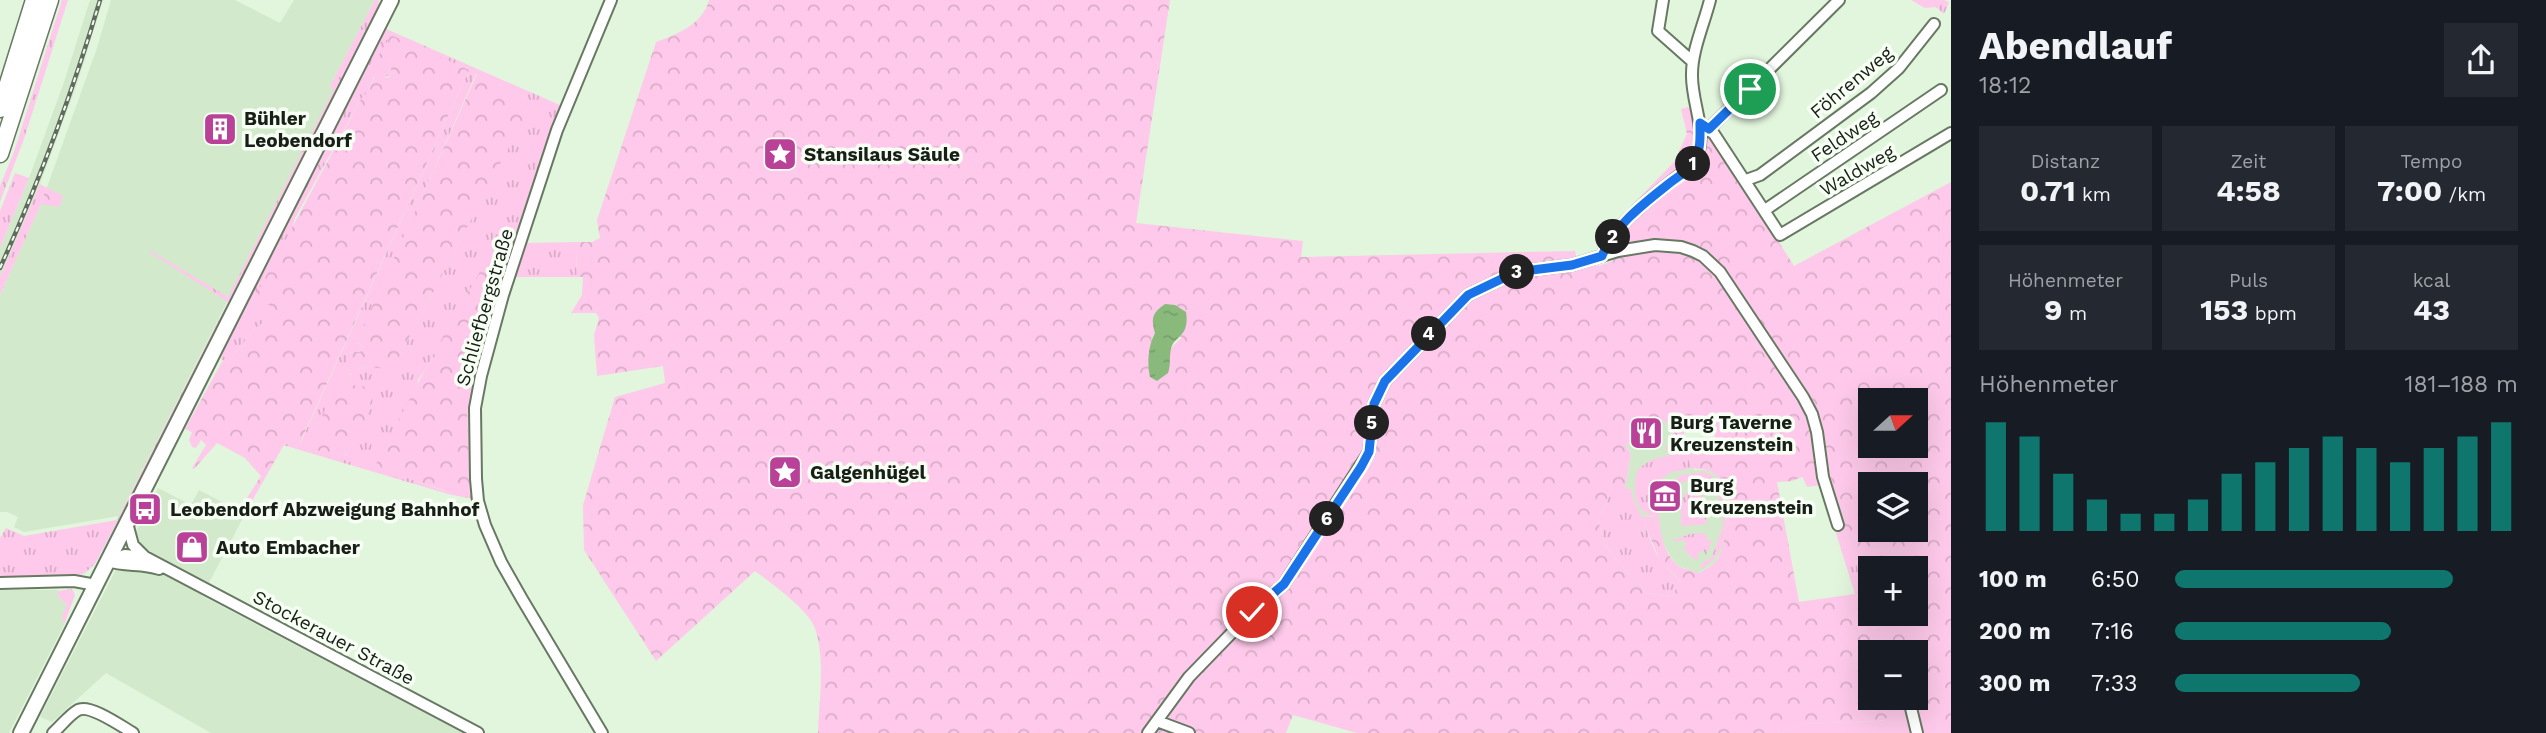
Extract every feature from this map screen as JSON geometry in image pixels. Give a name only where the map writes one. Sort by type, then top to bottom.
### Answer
[{"type":"highway","points":[[0,109],[34,0]]},
{"type":"highway","points":[[0,154],[50,0]]},
{"type":"main road","points":[[21,733],[391,0]]},
{"type":"street","name":"Schliefbergstraße","points":[[602,733],[501,562],[485,525],[478,501],[476,479],[475,408],[503,295],[553,142],[611,0]]},
{"type":"street","points":[[1663,0],[1658,32],[1693,62]]},
{"type":"street","points":[[1710,0],[1693,62],[1692,89],[1704,126],[1746,180],[1765,210]]},
{"type":"street","points":[[1602,256],[1605,246],[1633,215],[1693,165],[1699,152],[1704,126],[1839,0]]},
{"type":"street","name":"Föhrenweg","points":[[1746,180],[1760,175],[1871,93],[1899,68],[1934,24]]},
{"type":"street","name":"Feldweg","points":[[1765,210],[1941,90]]},
{"type":"street","name":"Waldweg","points":[[1765,210],[1780,235],[1951,133]]},
{"type":"street","points":[[1148,733],[1189,677],[1252,612],[1284,584],[1369,452],[1374,404],[1385,381],[1468,295],[1516,272],[1572,265],[1640,247],[1669,245],[1703,256],[1720,272],[1812,414],[1826,486],[1839,524]]},
{"type":"street","points":[[127,523],[133,545],[145,557]]},
{"type":"street","points":[[108,561],[125,555],[145,557]]},
{"type":"street","name":"Stockerauer Straße","points":[[145,557],[478,733]]},
{"type":"street","name":"Stockerauer Straße","points":[[108,561],[122,565],[141,564],[173,572]]},
{"type":"street","points":[[0,583],[74,581],[96,585]]},
{"type":"street","points":[[54,733],[82,708],[90,709],[133,733]]},
{"type":"street","points":[[1911,710],[1917,733]]},
{"type":"street","points":[[1157,721],[1189,733]]},
{"type":"shaded area","points":[[90,0],[103,0],[78,81],[40,184],[0,277],[0,248],[63,85]]},
{"type":"shaded area","points":[[111,0],[235,0],[280,23],[294,0],[375,0],[330,86],[335,88],[119,516],[24,532],[14,527],[18,517],[0,512],[0,295],[41,204],[97,48]]},
{"type":"shaded area","points":[[1660,419],[1674,427],[1671,442],[1686,451],[1694,470],[1710,470],[1717,476],[1723,495],[1727,523],[1724,548],[1715,563],[1698,573],[1674,562],[1662,542],[1658,517],[1642,516],[1606,504],[1625,488],[1631,453],[1626,447],[1645,426]]},
{"type":"shaded area","points":[[158,488],[191,505],[199,490],[245,514],[202,596],[463,733],[211,733],[106,673],[52,722],[40,717]]},
{"type":"shaded area","points":[[0,590],[58,590],[58,596],[67,605],[64,625],[9,733],[0,733]]},
{"type":"green space","points":[[62,0],[68,0],[24,139],[0,202],[0,186],[14,152]]},
{"type":"green space","points":[[375,0],[379,0],[378,6],[315,138],[95,564],[80,575],[3,579],[0,577],[0,538],[6,528],[24,536],[117,520],[228,302],[149,252],[228,297],[334,89],[330,86]]},
{"type":"green space","points":[[709,0],[1170,0],[1136,223],[1303,241],[1301,257],[1575,251],[1579,267],[1593,263],[1598,266],[1613,261],[1635,243],[1621,244],[1607,231],[1674,162],[1687,134],[1681,109],[1688,107],[1705,126],[1794,266],[1951,182],[1951,733],[1940,733],[1936,718],[1921,714],[1877,721],[1803,724],[1782,733],[1357,733],[1293,715],[1286,733],[818,733],[821,664],[814,626],[796,604],[755,571],[656,661],[584,550],[583,505],[615,397],[665,383],[663,366],[597,376],[594,335],[599,318],[596,313],[571,313],[582,295],[583,277],[577,277],[578,242],[592,242],[600,238],[597,220],[656,42],[688,27],[701,16]],"holes":[[[1155,333],[1182,337],[1171,348],[1151,340]],[[1660,419],[1674,427],[1671,442],[1666,447],[1668,454],[1686,451],[1691,468],[1712,472],[1723,489],[1726,501],[1726,528],[1721,552],[1711,566],[1699,573],[1681,568],[1669,555],[1660,530],[1659,517],[1641,516],[1661,563],[1680,580],[1672,597],[1647,593],[1609,551],[1598,521],[1612,489],[1625,488],[1631,453],[1626,447],[1636,434]],[[1691,425],[1714,427],[1715,439],[1685,440],[1684,430]],[[1827,467],[1830,486],[1858,569],[1858,556],[1928,556],[1928,626],[1858,626],[1858,596],[1855,594],[1799,602],[1777,482],[1792,481]]]},
{"type":"green space","points":[[1911,0],[1949,2],[1944,14],[1936,7],[1925,8]]},
{"type":"green space","points":[[384,28],[560,105],[498,295],[470,413],[473,499],[448,494],[283,445],[286,441],[300,444],[469,70],[391,36],[389,60],[394,57],[390,76],[374,77],[295,218],[266,321],[254,329],[228,363],[221,359],[227,338]],"holes":[[[476,74],[525,97],[528,110],[399,357],[385,368],[365,366],[356,370],[350,352],[360,352],[363,346],[357,343]],[[485,339],[464,368],[463,374],[473,380],[467,412],[468,489],[444,491],[405,477],[418,380],[427,367]],[[349,373],[352,375],[349,386],[360,434],[345,456]]]},
{"type":"green space","points":[[391,35],[469,70],[299,445],[286,441],[252,501],[247,498],[261,476],[245,458],[217,443],[194,469],[192,468],[206,445],[201,440],[196,448],[192,447],[189,440],[192,432],[185,429],[223,360],[228,363],[254,329],[266,321],[264,315],[270,305],[259,304],[256,295],[361,99],[379,72],[387,78],[390,76],[393,58],[382,62],[378,57]]},
{"type":"green space","points":[[477,74],[525,97],[529,109],[399,357],[391,367],[385,369],[365,366],[356,370],[344,367],[351,352],[360,352],[363,346],[356,342]]},
{"type":"green space","points":[[15,173],[29,178],[0,248],[0,211]]},
{"type":"green space","points":[[40,184],[46,187],[41,204],[0,295],[0,277]]},
{"type":"green space","points":[[46,187],[63,196],[59,207],[41,204]]},
{"type":"green space","points":[[578,242],[577,277],[511,277],[522,243]]},
{"type":"green space","points":[[499,249],[504,256],[485,339],[475,362],[470,362],[463,374],[473,380],[467,412],[469,489],[466,494],[457,495],[405,477],[397,478],[373,470],[459,308],[490,255]]},
{"type":"green space","points":[[342,372],[352,375],[349,386],[361,385],[369,390],[373,399],[357,440],[340,458],[308,447]]},
{"type":"green space","points":[[1686,451],[1691,468],[1669,473],[1660,481],[1653,480],[1649,485],[1651,491],[1656,493],[1659,517],[1643,511],[1635,493],[1638,469],[1651,460]]},
{"type":"green space","points":[[1827,467],[1830,486],[1858,568],[1858,596],[1855,594],[1821,485],[1807,487],[1802,476]]},
{"type":"green space","points":[[1705,472],[1713,476],[1712,480],[1691,479],[1673,487],[1679,475]]},
{"type":"green space","points":[[1719,488],[1725,522],[1723,544],[1711,562],[1701,569],[1701,564],[1712,557],[1723,525],[1721,505],[1715,489]]},
{"type":"green space","points":[[1612,489],[1631,489],[1656,553],[1680,580],[1672,597],[1647,593],[1605,543],[1598,521]]},
{"type":"green space","points":[[1701,490],[1707,524],[1681,526],[1681,503],[1685,493]]},
{"type":"green space","points":[[1690,534],[1707,535],[1707,540],[1712,541],[1706,555],[1703,550],[1697,554],[1699,560],[1692,558],[1683,548],[1687,545],[1684,540],[1674,540]]},
{"type":"green space","points":[[72,589],[75,595],[64,625],[62,616],[67,605],[58,596],[58,591]]},
{"type":"green space","points":[[1917,710],[1936,718],[1940,733],[1782,733],[1803,724],[1885,720],[1892,711],[1910,714]]},
{"type":"water","points":[[1165,304],[1175,305],[1186,312],[1187,320],[1184,331],[1171,349],[1168,373],[1157,381],[1150,377],[1149,355],[1155,333],[1154,316]]},
{"type":"railway","points":[[0,268],[54,136],[100,0]]},
{"type":"place","name":"Bühler Leobendorf","points":[[220,129]]},
{"type":"place","name":"Stansilaus Säule","points":[[780,154]]},
{"type":"place","name":"Burg Taverne Kreuzenstein","points":[[1646,433]]},
{"type":"place","name":"Galgenhügel","points":[[785,472]]},
{"type":"place","name":"Burg Kreuzenstein","points":[[1665,496]]},
{"type":"place","name":"Leobendorf Abzweigung Bahnhof","points":[[145,509]]},
{"type":"place","name":"Auto Embacher","points":[[192,547]]},
{"type":"route","points":[[1252,612],[1284,584],[1361,467],[1369,452],[1374,404],[1385,381],[1468,295],[1516,272],[1572,265],[1602,256],[1605,246],[1648,200],[1693,165],[1699,152],[1700,123],[1709,129],[1750,89]]}]
